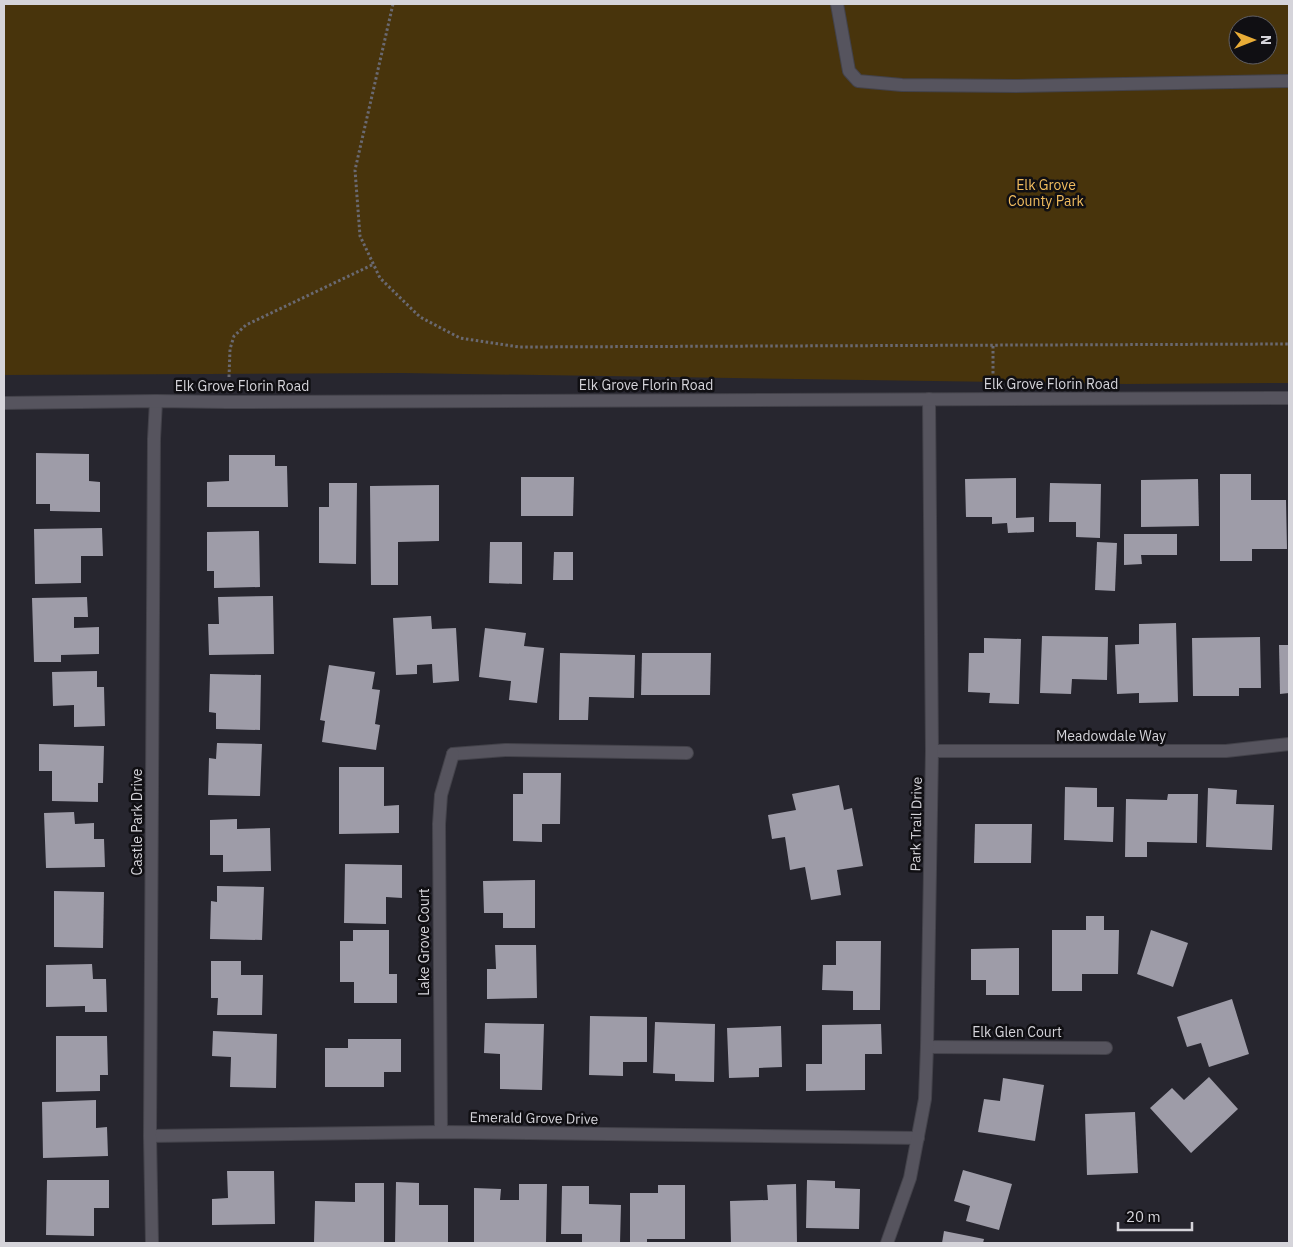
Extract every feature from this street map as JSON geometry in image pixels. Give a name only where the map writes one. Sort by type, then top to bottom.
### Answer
[{"type":"street","points":[[837,4],[849,71],[858,81],[902,85],[1016,86],[1289,81]]},
{"type":"street","name":"Elk Grove Florin Road","points":[[4,403],[1289,398]]},
{"type":"street","name":"Park Trail Drive","points":[[887,1243],[910,1178],[924,1099],[927,1047],[932,751],[929,399]]},
{"type":"street","name":"Castle Park Drive","points":[[152,1243],[150,1136],[154,439],[156,401]]},
{"type":"street","name":"Meadowdale Way","points":[[932,751],[1226,751],[1289,744]]},
{"type":"street","name":"Lake Grove Court","points":[[441,1132],[439,824],[441,795],[453,754],[504,750],[687,753]]},
{"type":"street","name":"Elk Glen Court","points":[[927,1047],[1106,1048]]},
{"type":"street","name":"Emerald Grove Drive","points":[[150,1136],[441,1132],[918,1138]]},
{"type":"path","points":[[393,4],[355,170],[360,236],[380,278],[420,317],[460,338],[519,347],[1289,344]]},
{"type":"path","points":[[229,378],[230,349],[234,336],[246,325],[374,264]]},
{"type":"path","points":[[993,346],[993,379]]},
{"type":"green space","name":"Elk Grove County Park","points":[[4,4],[1289,4],[1289,383],[1126,384],[403,373],[4,375]]},
{"type":"building","points":[[36,453],[89,454],[89,481],[100,482],[100,512],[50,511],[50,504],[36,504]]},
{"type":"building","points":[[229,455],[275,455],[275,466],[287,466],[288,507],[207,507],[207,482],[229,481]]},
{"type":"building","points":[[1220,474],[1251,474],[1251,500],[1286,500],[1287,549],[1252,549],[1252,561],[1220,561]]},
{"type":"building","points":[[521,477],[574,477],[573,516],[521,516]]},
{"type":"building","points":[[1016,478],[1016,518],[1034,517],[1034,532],[1008,533],[1007,523],[992,524],[992,517],[966,517],[965,479]]},
{"type":"building","points":[[1198,479],[1199,526],[1141,527],[1141,480]]},
{"type":"building","points":[[329,483],[357,483],[356,564],[319,563],[319,507],[329,507]]},
{"type":"building","points":[[1050,483],[1101,484],[1100,538],[1076,537],[1076,522],[1049,522]]},
{"type":"building","points":[[439,485],[439,541],[398,542],[398,585],[371,585],[370,486]]},
{"type":"building","points":[[102,528],[103,556],[81,556],[81,583],[35,584],[34,529]]},
{"type":"building","points":[[259,531],[260,587],[214,588],[214,571],[207,571],[207,532]]},
{"type":"building","points":[[1124,534],[1177,534],[1177,555],[1141,555],[1142,564],[1124,565]]},
{"type":"building","points":[[490,542],[522,542],[522,584],[489,583]]},
{"type":"building","points":[[1097,542],[1117,543],[1115,591],[1095,590]]},
{"type":"building","points":[[554,552],[573,552],[573,580],[553,580]]},
{"type":"building","points":[[273,596],[274,654],[209,655],[208,624],[219,624],[218,597]]},
{"type":"building","points":[[87,597],[88,617],[74,617],[74,628],[99,627],[99,654],[61,655],[61,662],[34,662],[32,598]]},
{"type":"building","points":[[431,616],[432,629],[456,628],[459,681],[433,683],[432,664],[417,665],[417,674],[396,675],[393,618]]},
{"type":"building","points":[[1176,623],[1178,702],[1139,703],[1139,693],[1117,694],[1115,645],[1139,644],[1139,624]]},
{"type":"building","points":[[485,628],[526,633],[524,646],[544,648],[537,703],[509,700],[511,681],[479,677]]},
{"type":"building","points":[[1042,636],[1108,637],[1107,680],[1072,679],[1071,694],[1040,693]]},
{"type":"building","points":[[1260,637],[1261,688],[1239,688],[1239,696],[1193,696],[1192,638]]},
{"type":"building","points":[[984,638],[1021,639],[1019,704],[989,703],[990,693],[968,692],[969,653],[984,653]]},
{"type":"building","points":[[1279,645],[1289,645],[1289,693],[1280,694]]},
{"type":"building","points":[[560,653],[635,655],[634,698],[589,697],[588,720],[559,720]]},
{"type":"building","points":[[642,653],[711,653],[710,695],[641,695]]},
{"type":"building","points":[[329,665],[375,672],[372,689],[380,690],[375,724],[380,725],[376,750],[322,742],[325,721],[320,720]]},
{"type":"building","points":[[97,671],[97,687],[104,687],[105,726],[74,727],[74,705],[53,706],[52,672]]},
{"type":"building","points":[[210,674],[261,675],[260,730],[216,729],[216,713],[209,712]]},
{"type":"building","points":[[217,743],[262,744],[260,796],[208,795],[209,758],[216,759]]},
{"type":"building","points":[[39,744],[104,746],[103,783],[98,783],[98,802],[52,801],[52,771],[39,771]]},
{"type":"building","points":[[339,767],[384,767],[384,806],[399,805],[399,833],[339,834]]},
{"type":"building","points":[[523,773],[561,773],[560,824],[542,824],[542,842],[513,841],[513,794],[523,794]]},
{"type":"building","points":[[839,785],[844,810],[852,808],[863,866],[837,870],[841,895],[811,900],[805,867],[790,870],[785,837],[772,839],[768,815],[796,810],[792,794]]},
{"type":"building","points":[[1065,787],[1097,788],[1097,807],[1114,807],[1113,842],[1064,840]]},
{"type":"building","points":[[1208,788],[1237,790],[1236,804],[1274,805],[1272,850],[1206,847]]},
{"type":"building","points":[[1168,794],[1198,794],[1197,843],[1147,842],[1147,857],[1125,857],[1126,799],[1167,800]]},
{"type":"building","points":[[74,812],[75,824],[94,823],[94,839],[104,839],[105,867],[46,868],[44,813]]},
{"type":"building","points":[[237,819],[237,829],[270,828],[271,871],[223,872],[223,855],[210,855],[210,820]]},
{"type":"building","points":[[975,824],[1032,824],[1031,863],[974,863]]},
{"type":"building","points":[[345,864],[402,865],[402,898],[386,897],[386,924],[344,923]]},
{"type":"building","points":[[535,880],[535,928],[503,928],[503,913],[484,913],[483,881]]},
{"type":"building","points":[[217,886],[264,887],[262,940],[210,939],[211,901],[217,902]]},
{"type":"building","points":[[54,891],[104,892],[103,948],[54,947]]},
{"type":"building","points":[[1086,916],[1104,916],[1104,930],[1119,930],[1118,974],[1082,974],[1082,991],[1052,991],[1052,930],[1086,930]]},
{"type":"building","points":[[353,930],[389,930],[389,974],[397,974],[397,1003],[354,1003],[354,982],[340,982],[340,941],[353,941]]},
{"type":"building","points":[[1151,930],[1188,943],[1173,987],[1137,974]]},
{"type":"building","points":[[836,941],[881,941],[880,1010],[853,1010],[853,991],[822,990],[823,965],[836,965]]},
{"type":"building","points":[[495,945],[536,945],[537,998],[487,999],[487,969],[496,969]]},
{"type":"building","points":[[1019,948],[1019,995],[986,995],[986,980],[971,980],[971,949]]},
{"type":"building","points":[[211,961],[241,961],[241,975],[263,975],[262,1015],[217,1015],[218,998],[211,998]]},
{"type":"building","points":[[92,964],[93,979],[106,979],[107,1012],[85,1012],[85,1006],[46,1007],[46,965]]},
{"type":"building","points":[[1232,999],[1249,1054],[1209,1067],[1201,1043],[1187,1047],[1177,1017]]},
{"type":"building","points":[[590,1016],[647,1017],[647,1062],[623,1062],[623,1076],[589,1075]]},
{"type":"building","points":[[655,1022],[715,1024],[714,1082],[675,1081],[675,1074],[653,1073]]},
{"type":"building","points":[[485,1023],[544,1024],[542,1090],[500,1089],[500,1054],[484,1053]]},
{"type":"building","points":[[881,1024],[882,1054],[865,1054],[865,1090],[806,1091],[806,1064],[822,1064],[822,1025]]},
{"type":"building","points":[[781,1026],[782,1067],[759,1068],[759,1077],[729,1078],[727,1028]]},
{"type":"building","points":[[213,1031],[277,1034],[276,1088],[230,1087],[231,1057],[212,1056]]},
{"type":"building","points":[[56,1036],[107,1036],[108,1075],[100,1075],[100,1091],[56,1092]]},
{"type":"building","points":[[348,1039],[401,1039],[401,1072],[384,1072],[384,1087],[325,1087],[325,1048],[348,1048]]},
{"type":"building","points":[[1209,1077],[1238,1109],[1191,1153],[1150,1108],[1172,1088],[1184,1100]]},
{"type":"building","points":[[1003,1078],[1044,1085],[1035,1141],[978,1132],[984,1099],[1000,1101]]},
{"type":"building","points":[[96,1100],[96,1128],[107,1127],[108,1156],[43,1158],[42,1102]]},
{"type":"building","points":[[1135,1112],[1138,1173],[1087,1175],[1085,1114]]},
{"type":"building","points":[[963,1170],[1012,1184],[999,1230],[966,1221],[970,1206],[954,1201]]},
{"type":"building","points":[[227,1171],[274,1171],[275,1224],[212,1225],[212,1199],[228,1198]]},
{"type":"building","points":[[47,1180],[109,1180],[109,1208],[94,1208],[94,1236],[46,1235]]},
{"type":"building","points":[[807,1180],[835,1181],[835,1188],[860,1189],[859,1229],[806,1228]]},
{"type":"building","points":[[396,1182],[419,1183],[419,1205],[448,1205],[448,1243],[395,1243]]},
{"type":"building","points":[[355,1183],[384,1183],[384,1243],[314,1243],[315,1201],[355,1202]]},
{"type":"building","points":[[519,1184],[547,1184],[546,1243],[474,1242],[474,1188],[501,1189],[500,1200],[519,1200]]},
{"type":"building","points":[[796,1184],[797,1243],[731,1243],[730,1201],[768,1200],[767,1185]]},
{"type":"building","points":[[658,1185],[685,1185],[685,1239],[647,1239],[647,1243],[630,1243],[630,1193],[658,1193]]},
{"type":"building","points":[[562,1186],[589,1186],[589,1204],[621,1205],[620,1243],[582,1243],[582,1234],[561,1234]]},
{"type":"building","points":[[944,1231],[984,1239],[983,1243],[942,1243]]}]
